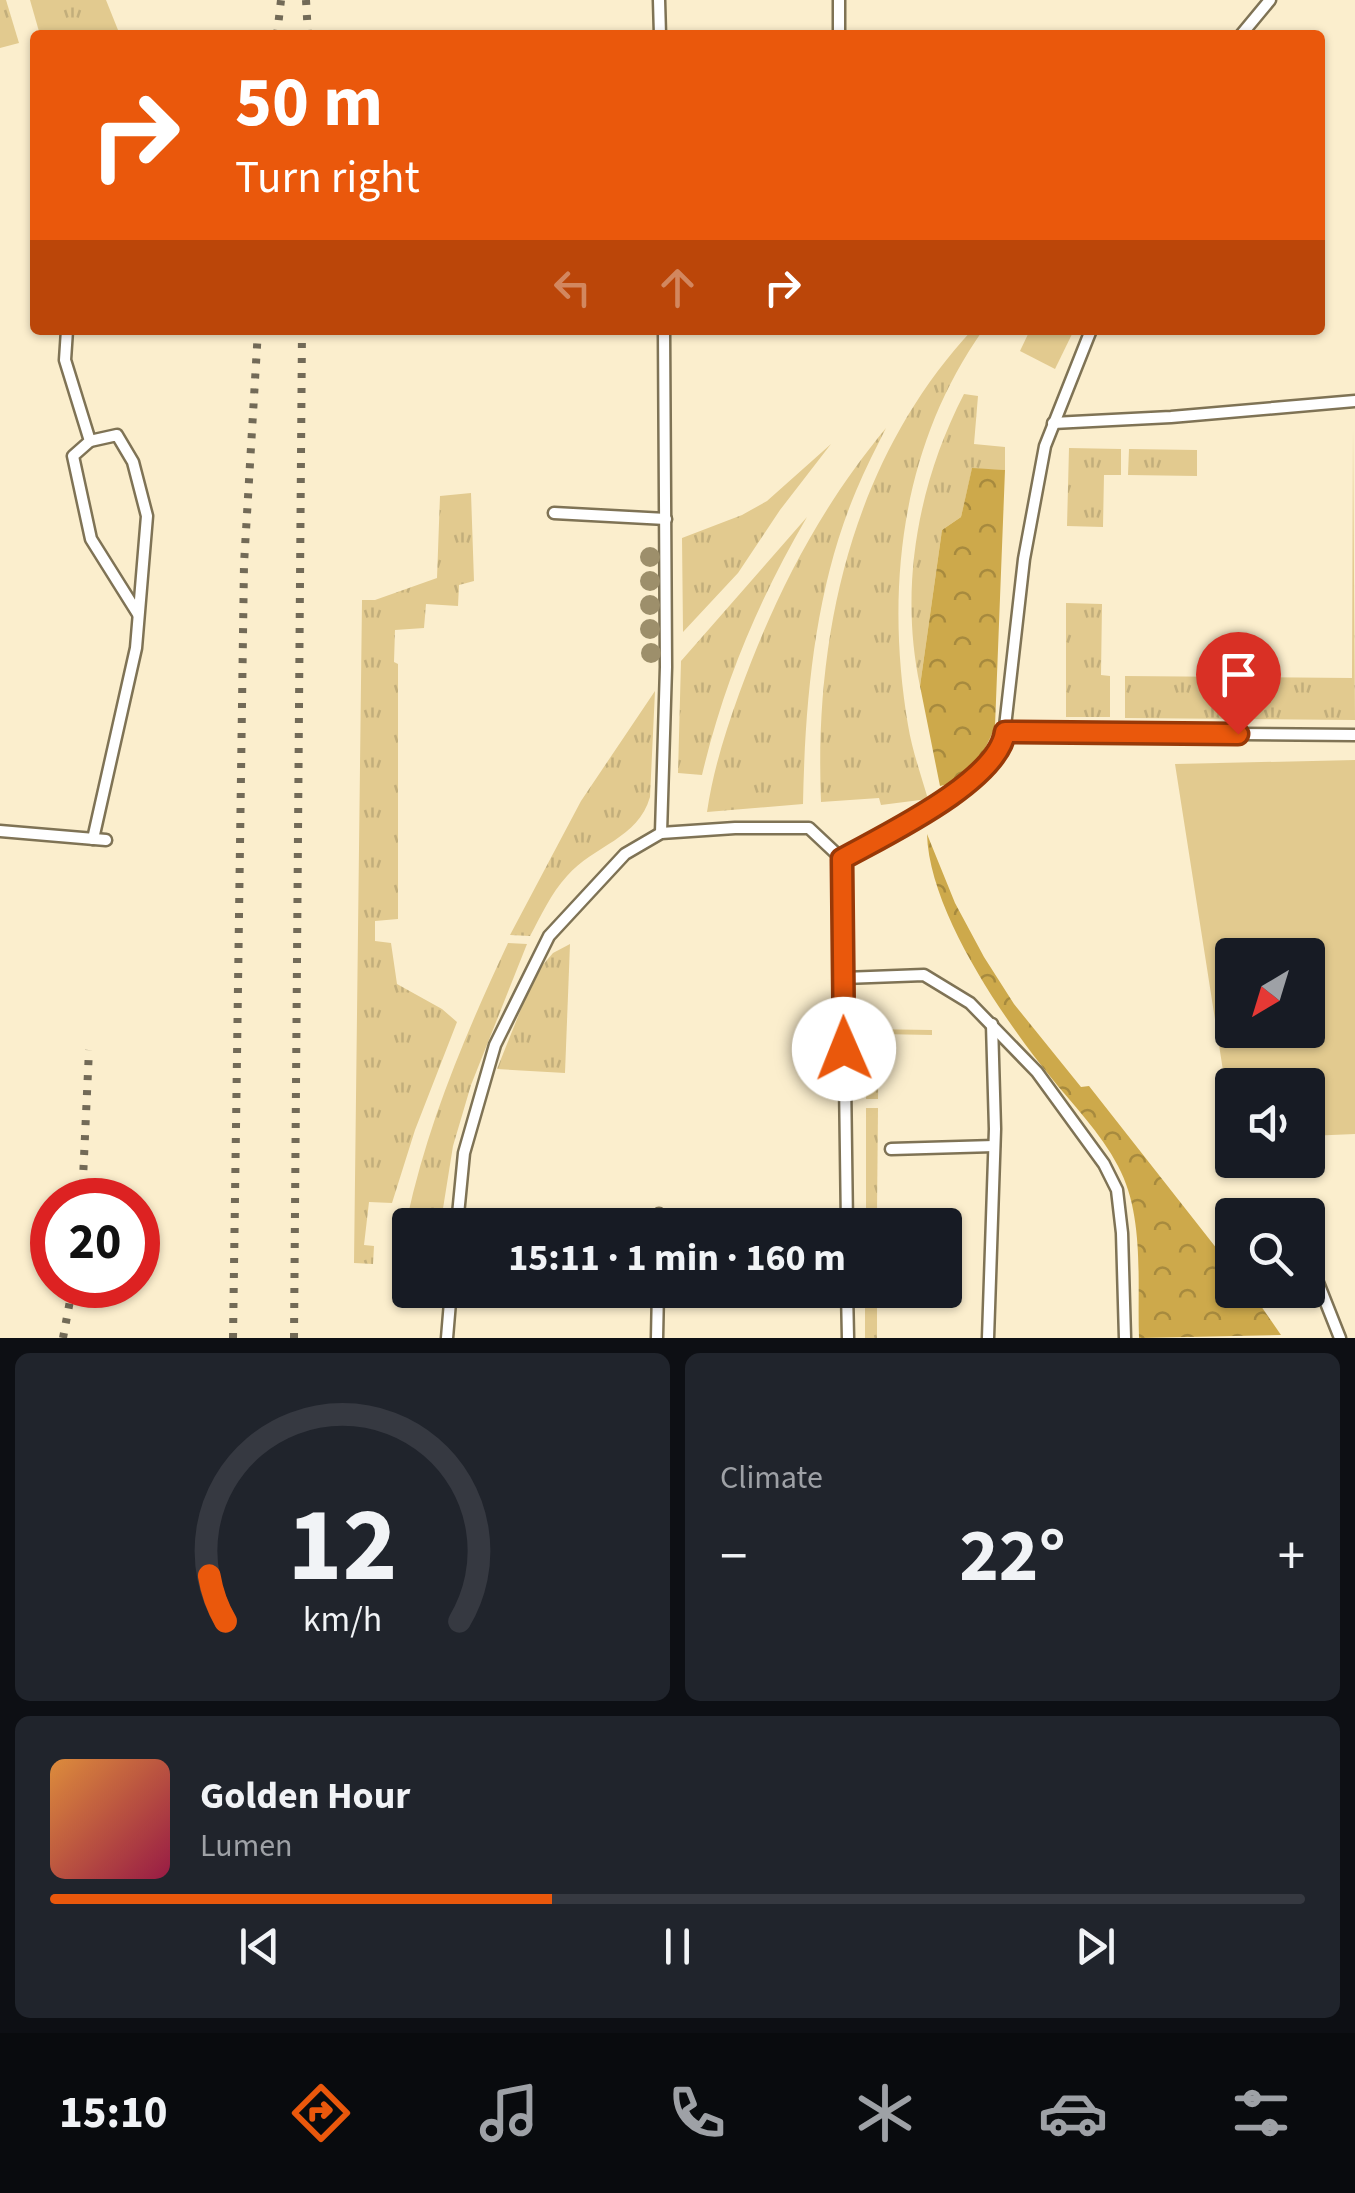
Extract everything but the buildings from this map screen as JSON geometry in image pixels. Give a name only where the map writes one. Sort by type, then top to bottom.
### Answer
[{"type":"lane","points":[[660,0],[660,30]]},
{"type":"lane","points":[[839,0],[839,30]]},
{"type":"lane","points":[[1245,30],[1270,0]]},
{"type":"lane","points":[[67,335],[65,360],[90,441]]},
{"type":"lane","points":[[662,833],[664,335]]},
{"type":"lane","points":[[842,859],[964,788],[1003,744],[1024,559],[1045,446],[1089,335]]},
{"type":"lane","points":[[1052,423],[1355,401]]},
{"type":"lane","points":[[93,839],[136,648],[147,516],[133,462],[117,435],[90,441],[73,456],[91,540],[138,615]]},
{"type":"lane","points":[[554,513],[666,519]]},
{"type":"lane","points":[[1005,732],[1355,735]]},
{"type":"lane","points":[[459,1208],[464,1153],[496,1045],[549,936],[625,854],[662,833],[735,828],[809,828],[842,859],[847,1208]]},
{"type":"lane","points":[[0,830],[106,840]]},
{"type":"lane","points":[[844,978],[924,975],[970,1003],[1037,1072],[1117,1190],[1126,1297],[1125,1338]]},
{"type":"lane","points":[[988,1338],[994,1146],[992,1022]]},
{"type":"lane","points":[[891,1150],[994,1146]]},
{"type":"lane","points":[[1325,1300],[1340,1338]]},
{"type":"lane","points":[[447,1338],[450,1308]]},
{"type":"lane","points":[[657,1338],[658,1308]]},
{"type":"lane","points":[[848,1308],[848,1338]]},
{"type":"green space","points":[[0,0],[6,0],[19,43],[0,48]]},
{"type":"green space","points":[[30,0],[106,0],[118,30],[39,30]]},
{"type":"green space","points":[[968,335],[980,335],[933,421],[917,470],[900,570],[901,673],[910,734],[928,799],[881,805],[879,798],[821,802],[825,674],[849,550],[870,491],[897,434],[931,380]]},
{"type":"green space","points":[[1028,335],[1072,335],[1055,369],[1020,351]]},
{"type":"green space","points":[[964,394],[978,396],[974,444],[1005,447],[1005,470],[972,469],[961,517],[942,530],[920,686],[912,611],[917,536],[935,463]]},
{"type":"green space","points":[[886,428],[842,528],[822,605],[806,724],[803,804],[707,812],[734,709],[784,588],[840,490]]},
{"type":"green space","points":[[1353,429],[1355,720],[1125,718],[1125,676],[1352,678]]},
{"type":"green space","points":[[831,444],[738,573],[683,632],[682,538],[767,501]]},
{"type":"green space","points":[[1069,448],[1121,449],[1121,475],[1104,475],[1103,527],[1067,526]]},
{"type":"green space","points":[[1129,449],[1197,450],[1197,476],[1128,475]]},
{"type":"green space","points":[[972,468],[1005,470],[995,726],[975,764],[959,778],[940,786],[920,686],[942,530],[961,517]]},
{"type":"green space","points":[[471,493],[474,581],[459,585],[458,606],[426,604],[424,628],[395,630],[398,919],[375,921],[375,941],[391,943],[397,984],[457,1022],[415,1130],[392,1203],[369,1202],[364,1245],[374,1246],[373,1264],[354,1263],[362,600],[375,600],[437,578],[440,496]]},
{"type":"green space","points":[[807,517],[745,642],[702,775],[678,773],[681,661]]},
{"type":"green space","points":[[1066,603],[1102,604],[1101,675],[1110,676],[1110,717],[1066,717]]},
{"type":"green space","points":[[655,691],[650,797],[644,811],[626,832],[567,876],[530,936],[510,935],[581,801]]},
{"type":"green space","points":[[1355,760],[1355,1134],[1325,1135],[1325,1068],[1223,1068],[1219,1048],[1325,1048],[1325,938],[1215,938],[1215,1019],[1175,764]]},
{"type":"green space","points":[[927,834],[955,903],[1014,1004],[1081,1087],[1089,1086],[1215,1246],[1215,1308],[1262,1308],[1281,1335],[1139,1338],[1138,1250],[1127,1185],[1103,1142],[1030,1051],[990,993],[954,928],[931,864]]},
{"type":"green space","points":[[508,943],[527,944],[471,1085],[453,1146],[443,1208],[410,1208],[426,1148],[477,1010]]},
{"type":"green space","points":[[570,944],[565,1073],[497,1069],[535,974],[553,953]]},
{"type":"green space","points":[[867,1029],[932,1030],[932,1035],[879,1034],[878,1099],[866,1099]]},
{"type":"green space","points":[[866,1108],[878,1108],[877,1208],[866,1208]]},
{"type":"green space","points":[[865,1308],[877,1308],[877,1338],[865,1338]]},
{"type":"railway","points":[[278,30],[281,0]]},
{"type":"railway","points":[[306,0],[308,30]]},
{"type":"railway","points":[[233,1338],[244,564],[258,335]]},
{"type":"railway","points":[[294,1338],[302,335]]},
{"type":"railway","points":[[83,1178],[89,1050]]},
{"type":"railway","points":[[63,1338],[69,1308]]},
{"type":"route","points":[[844,1049],[842,859],[964,788],[1003,744],[1005,732],[1238,734]]}]
